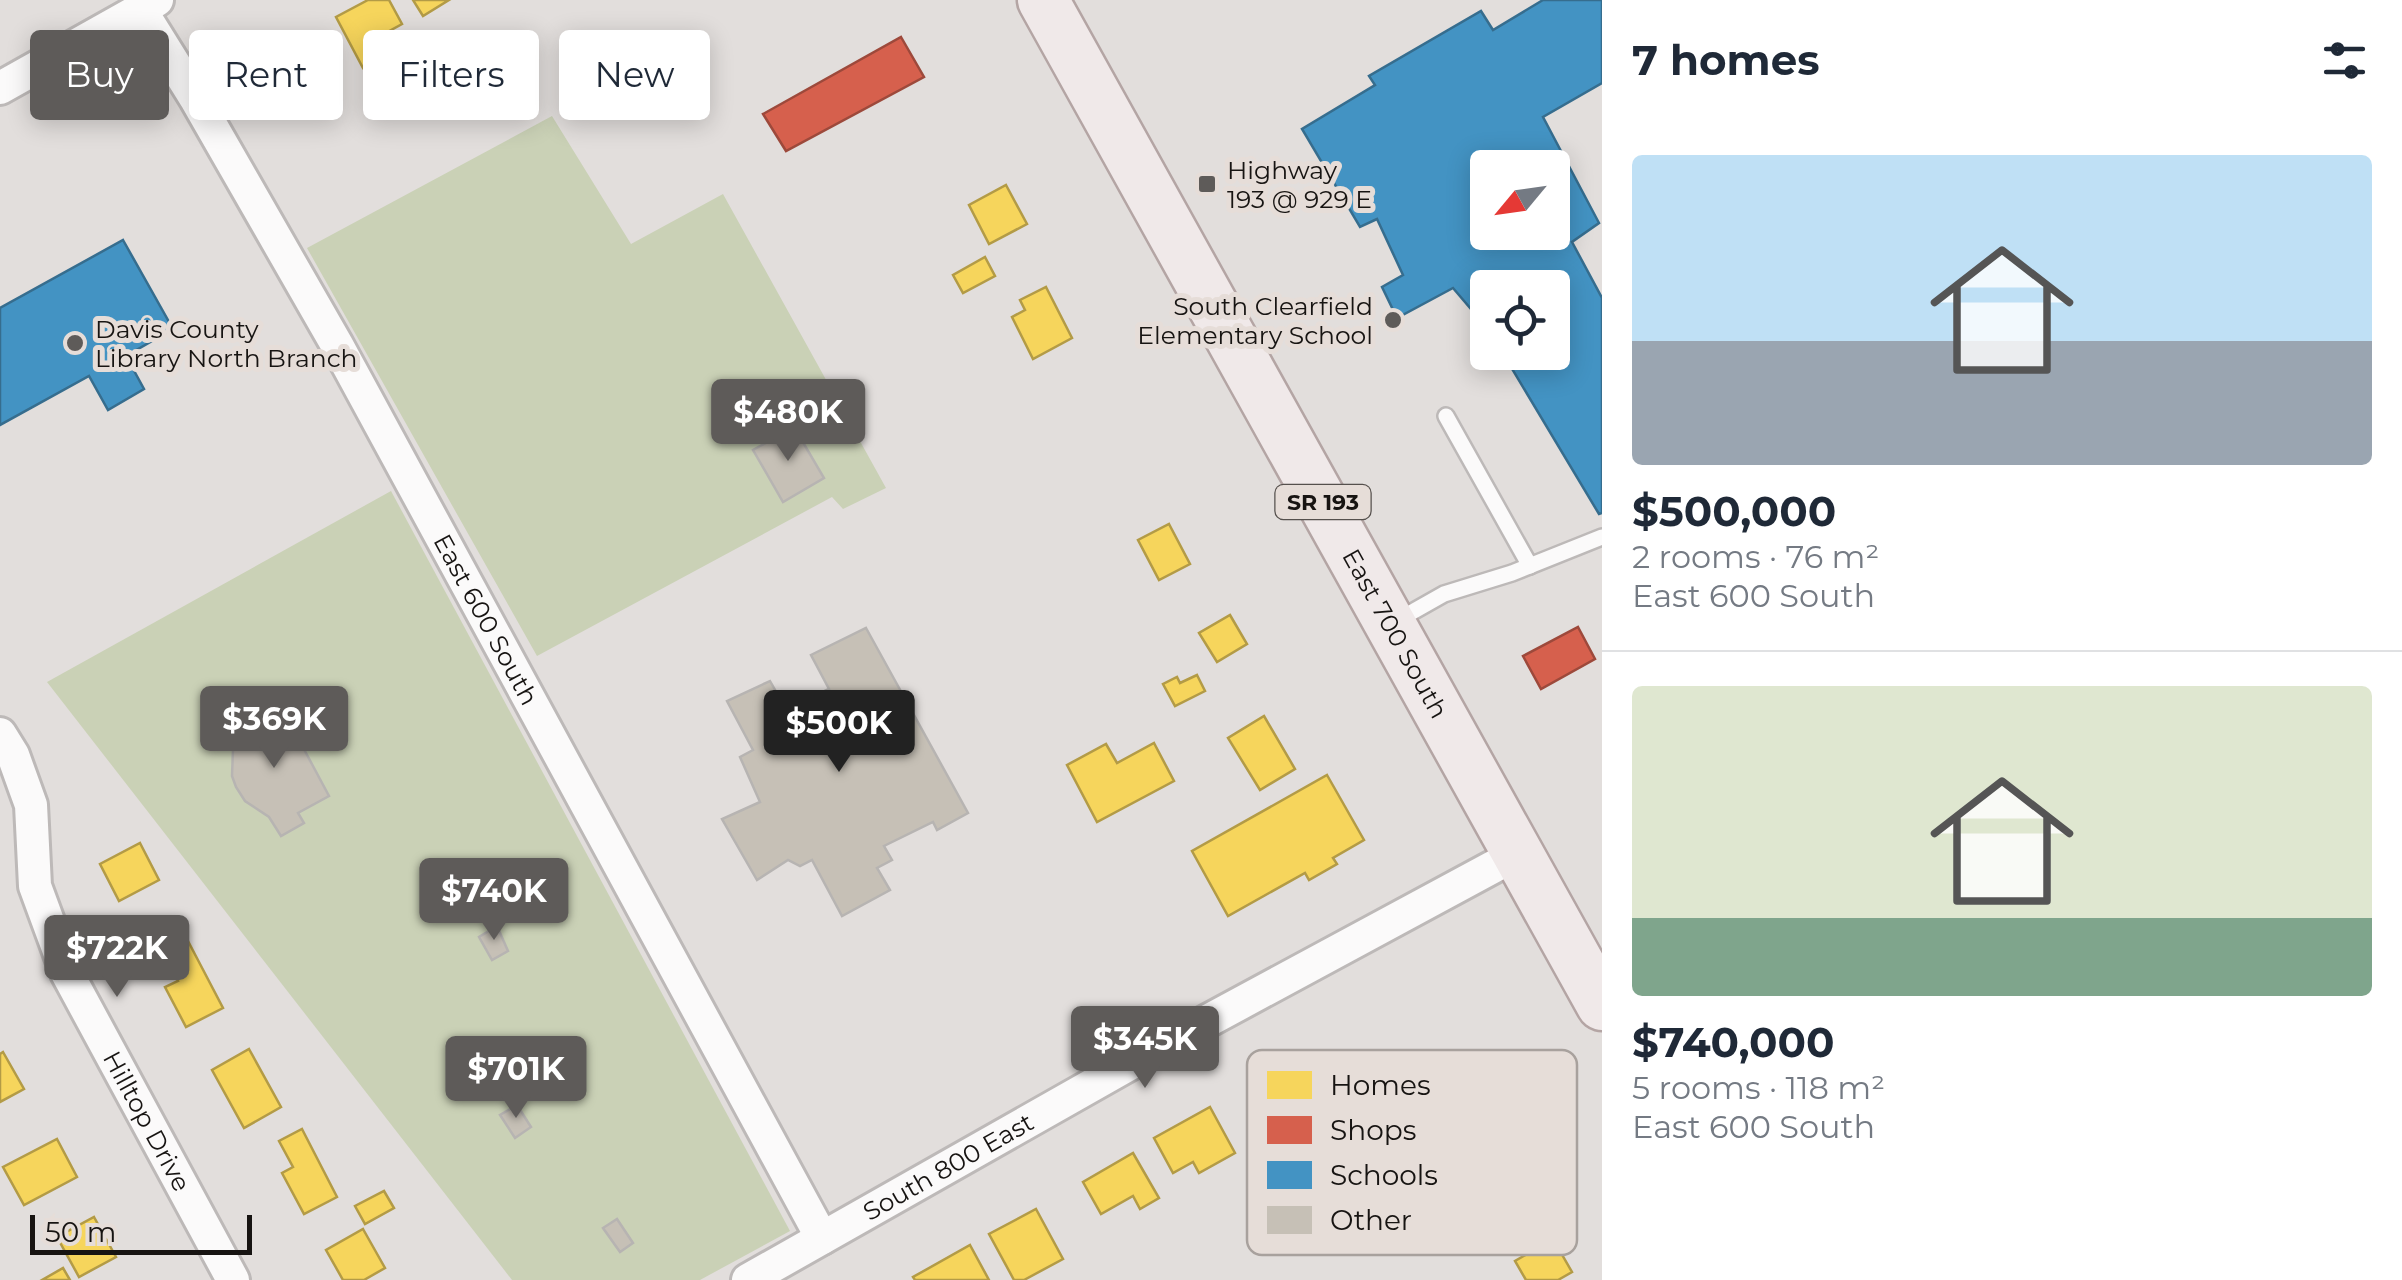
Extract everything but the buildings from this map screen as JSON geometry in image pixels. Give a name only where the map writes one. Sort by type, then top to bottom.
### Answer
[{"type":"main road","name":"East 700 South","points":[[1042,0],[1602,1004]]},
{"type":"street","points":[[0,88],[148,4]]},
{"type":"street","name":"East 600 South","points":[[148,4],[196,99],[337,345],[822,1238]]},
{"type":"street","name":"Hilltop Drive","points":[[0,734],[13,756],[31,805],[35,886],[67,973],[233,1280]]},
{"type":"street","name":"South 800 East","points":[[748,1280],[1162,1045],[1516,854]]},
{"type":"lane","points":[[1446,416],[1530,566]]},
{"type":"lane","points":[[1390,624],[1444,594],[1602,537]]},
{"type":"green space","points":[[552,116],[631,244],[723,194],[886,488],[843,509],[832,497],[537,656],[307,248]]},
{"type":"green space","points":[[391,491],[790,1231],[700,1280],[512,1280],[47,682]]},
{"type":"place","name":"Highway 193 @ 929 E","points":[[1207,184]]},
{"type":"place","name":"South Clearfield Elementary School","points":[[1393,320]]},
{"type":"place","name":"Davis County Library North Branch","points":[[75,343]]}]
